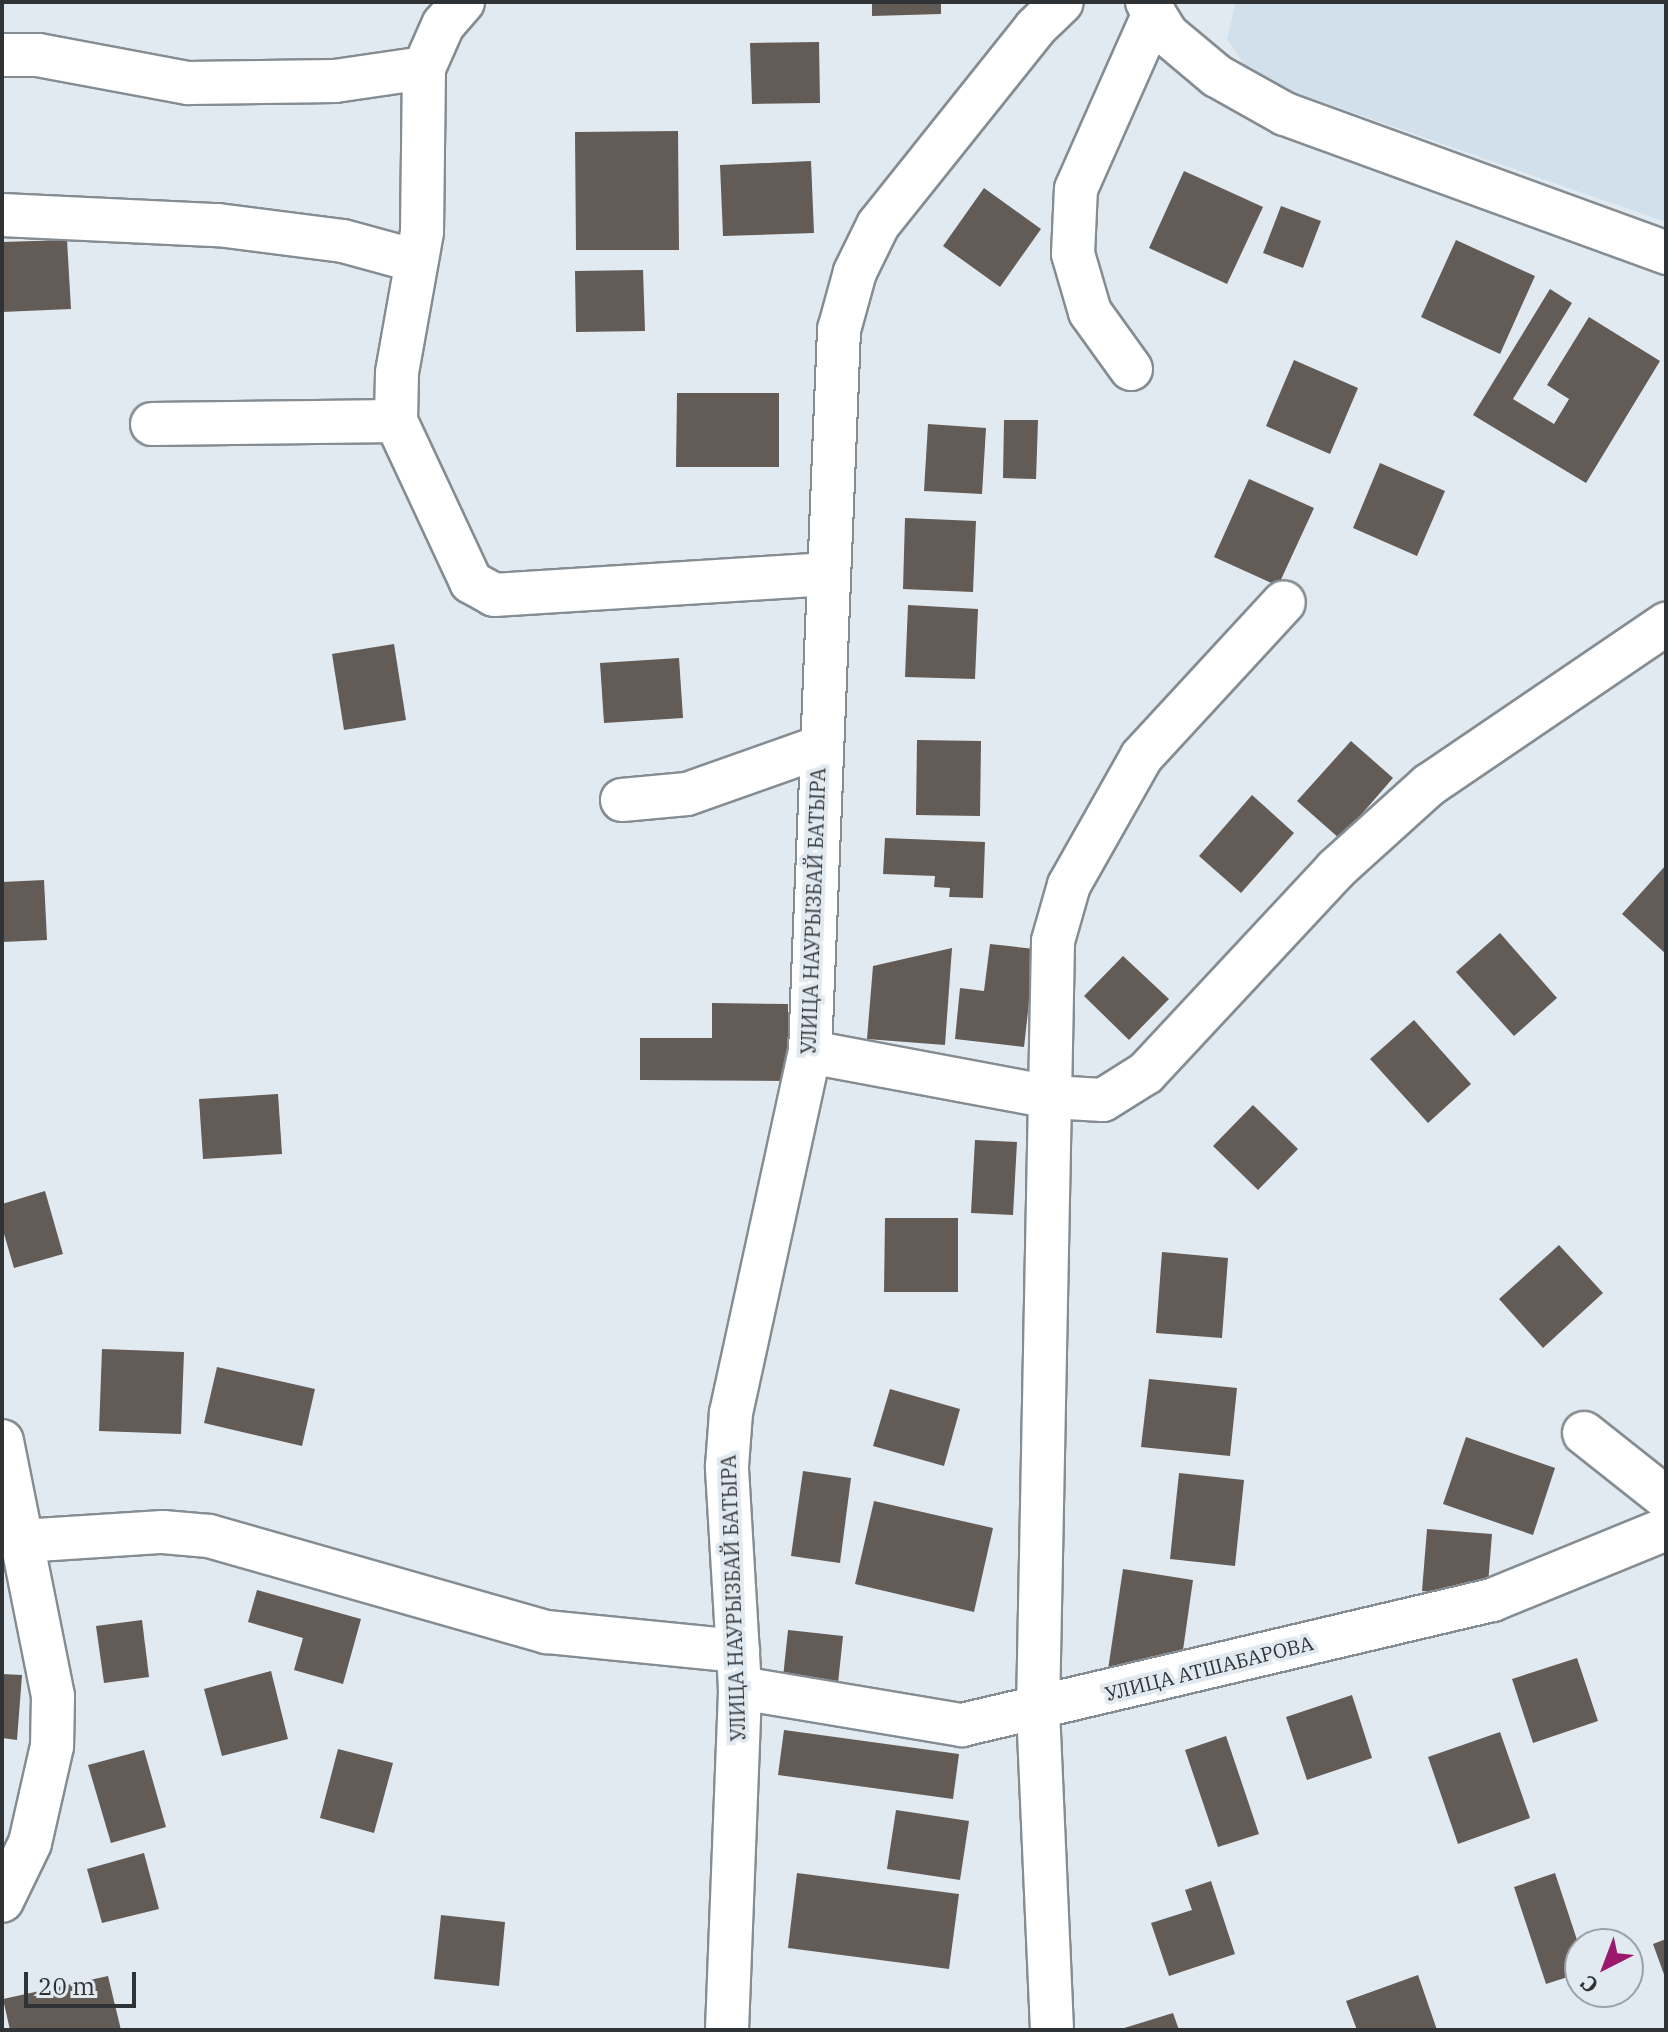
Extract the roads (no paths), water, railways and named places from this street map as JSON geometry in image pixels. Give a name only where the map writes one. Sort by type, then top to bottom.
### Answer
[{"type":"street","points":[[463,2],[443,25],[424,68],[422,232],[397,373],[396,421],[471,582],[494,595],[828,574]]},
{"type":"street","name":"УЛИЦА НАУРЫЗБАЙ БАТЫРА","points":[[727,2030],[739,1669],[727,1466],[731,1413],[810,1052],[839,330],[855,272],[878,225],[1035,28],[1062,2]]},
{"type":"street","points":[[1150,7],[1168,35],[1217,76],[1285,114],[1666,253]]},
{"type":"street","points":[[1131,369],[1090,312],[1073,254],[1076,189],[1150,7]]},
{"type":"street","points":[[2,55],[38,55],[188,83],[335,81],[424,68]]},
{"type":"street","points":[[2,215],[218,225],[343,241],[416,261]]},
{"type":"street","points":[[152,424],[396,421]]},
{"type":"street","points":[[1052,2030],[1038,1710],[1053,941],[1069,885],[1142,756],[1284,602]]},
{"type":"street","points":[[810,1052],[1050,1097],[1103,1100],[1146,1073],[1336,869],[1429,785],[1666,624]]},
{"type":"street","points":[[622,800],[687,794],[820,747]]},
{"type":"street","points":[[1584,1433],[1666,1498]]},
{"type":"street","points":[[2,1441],[53,1696],[52,1746],[30,1843],[2,1901]]},
{"type":"street","name":"УЛИЦА АТШАБАРОВА","points":[[22,1541],[163,1532],[209,1536],[547,1632],[739,1669],[962,1725],[1038,1710],[1492,1600],[1666,1529]]}]
